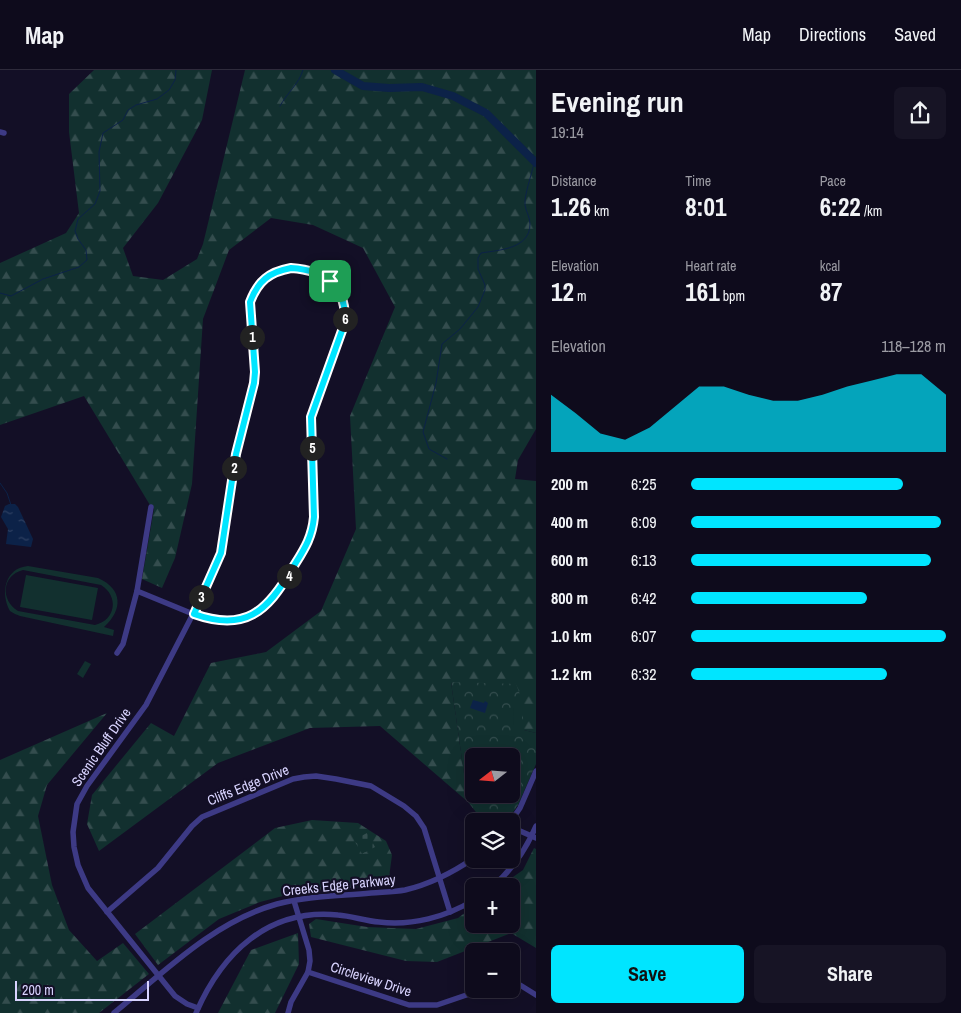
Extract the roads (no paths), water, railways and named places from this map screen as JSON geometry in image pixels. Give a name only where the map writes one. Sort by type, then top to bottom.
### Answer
[{"type":"street","name":"Scenic Bluff Drive","points":[[137,591],[194,614],[209,620],[227,621],[244,619],[259,611],[274,598],[310,540],[314,517],[311,417],[344,325],[345,314],[344,301],[337,288],[321,275],[311,271],[291,268],[273,273],[259,284],[250,302],[255,372],[254,383],[236,454],[221,553],[194,614],[146,705],[87,786],[77,804],[73,832],[74,847],[78,865],[88,888],[175,996],[197,1011]]},
{"type":"street","points":[[117,653],[123,644],[137,591],[151,507]]},
{"type":"street","points":[[517,813],[536,771]]},
{"type":"street","name":"Cliffs Edge Drive","points":[[107,912],[158,868],[192,826],[202,817],[293,779],[316,776],[358,782],[371,786],[404,806],[416,816],[424,828],[450,912]]},
{"type":"street","points":[[502,878],[534,837],[536,826]]},
{"type":"street","points":[[520,831],[534,837]]},
{"type":"street","name":"Creeks Edge Parkway","points":[[114,1013],[204,939],[222,927],[259,910],[294,901],[403,890],[440,879],[465,864]]},
{"type":"street","name":"Circleview Drive","points":[[288,1013],[291,1002],[308,972],[310,961],[310,950],[294,901]]},
{"type":"street","name":"Creeks Edge Parkway","points":[[197,1011],[216,974],[236,950],[266,929],[284,921],[325,914],[398,923],[434,918],[465,904]]},
{"type":"street","name":"Circleview Drive","points":[[308,972],[409,1005],[438,1005],[465,996]]},
{"type":"street","points":[[520,985],[536,995]]},
{"type":"water","points":[[15,504],[18,507],[33,539],[31,547],[6,544],[8,529],[1,517],[5,506]]},
{"type":"water","points":[[473,700],[488,703],[485,713],[470,708]]},
{"type":"waterway","points":[[0,293],[11,296],[43,279],[79,267],[87,260],[86,250],[75,231],[78,219],[95,204],[100,191],[99,152],[103,133],[123,120],[128,110],[136,105],[157,99],[169,90],[175,80],[176,70]]},
{"type":"waterway","points":[[280,106],[299,80],[303,70]]},
{"type":"waterway","points":[[335,70],[363,86],[389,88],[422,87],[453,96],[486,113],[536,163]]},
{"type":"waterway","points":[[447,459],[429,449],[423,432],[436,383],[442,344],[460,329],[478,307],[485,290],[485,285],[478,269],[478,258],[481,253],[512,247],[525,239],[529,232],[530,221],[525,201],[534,163]]},
{"type":"waterway","points":[[0,483],[7,493],[11,505]]}]
